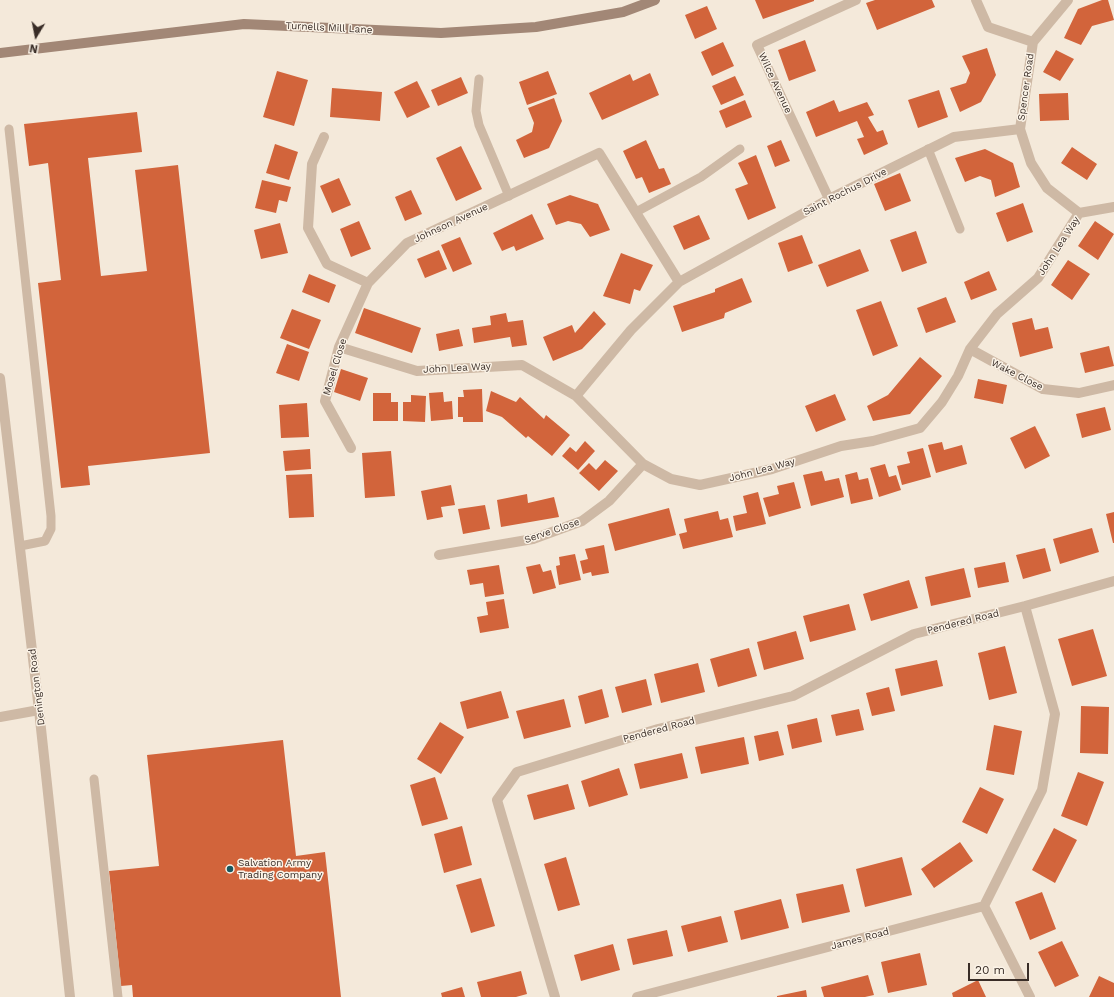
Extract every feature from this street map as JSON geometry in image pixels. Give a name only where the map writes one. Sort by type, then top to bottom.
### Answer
[{"type":"main road","name":"Turnells Mill Lane","points":[[0,53],[244,24],[441,33],[536,27],[623,12],[656,0]]},
{"type":"street","name":"Wilce Avenue","points":[[829,199],[757,45],[856,0]]},
{"type":"street","points":[[976,0],[988,26],[1033,42]]},
{"type":"street","name":"Spencer Road","points":[[1068,0],[1033,42],[1020,129],[1031,163],[1047,188],[1079,213]]},
{"type":"street","name":"Saint Rochus Drive","points":[[576,396],[631,330],[679,282],[829,199],[954,137],[1020,129]]},
{"type":"street","points":[[324,137],[312,164],[308,228],[327,264],[368,283]]},
{"type":"street","name":"Johnson Avenue","points":[[368,283],[407,243],[599,153],[636,212]]},
{"type":"street","name":"John Lea Way","points":[[339,347],[417,371],[522,364],[576,396],[643,464],[671,479],[700,485],[772,469],[841,446],[873,441],[920,428],[942,402],[958,376],[970,349],[997,314],[1038,278],[1079,213],[1114,207]]},
{"type":"street","points":[[636,212],[679,282]]},
{"type":"street","name":"Mosel Close","points":[[351,448],[325,402],[339,347],[368,283]]},
{"type":"street","name":"Wake Close","points":[[970,349],[1043,389],[1080,392],[1114,385]]},
{"type":"street","name":"Denington Road","points":[[0,378],[2,416],[40,710],[70,997]]},
{"type":"street","name":"Serve Close","points":[[439,555],[533,539],[582,521],[609,501],[643,464]]},
{"type":"street","name":"Pendered Road","points":[[556,997],[497,800],[517,772],[658,729],[793,696],[914,634],[1025,606],[1114,581]]},
{"type":"street","points":[[1025,606],[1055,714],[1042,790],[984,906],[1030,997]]},
{"type":"street","points":[[0,717],[40,710]]},
{"type":"street","name":"James Road","points":[[637,997],[984,906]]},
{"type":"lane","points":[[479,79],[476,110],[479,125],[508,196]]},
{"type":"lane","points":[[9,129],[51,516],[51,529],[45,541],[20,546]]},
{"type":"lane","points":[[636,212],[701,177],[740,149]]},
{"type":"lane","points":[[928,149],[960,229]]},
{"type":"lane","points":[[94,778],[118,997]]},
{"type":"building","points":[[755,0],[814,0],[814,1],[763,19]]},
{"type":"building","points":[[875,0],[932,0],[935,7],[877,30],[866,3]]},
{"type":"building","points":[[1102,0],[1108,0],[1114,20],[1092,26],[1081,45],[1064,38],[1078,9]]},
{"type":"building","points":[[707,6],[717,29],[695,39],[685,15]]},
{"type":"building","points":[[805,40],[816,71],[789,81],[778,50]]},
{"type":"building","points":[[723,42],[734,66],[712,76],[701,52]]},
{"type":"building","points":[[987,48],[996,75],[981,102],[960,112],[950,88],[966,83],[970,73],[962,56]]},
{"type":"building","points":[[1056,50],[1074,59],[1060,81],[1043,72]]},
{"type":"building","points":[[277,71],[308,80],[294,126],[263,117]]},
{"type":"building","points":[[548,71],[557,94],[527,105],[519,82]]},
{"type":"building","points":[[650,73],[659,95],[602,120],[589,93],[630,74],[633,81]]},
{"type":"building","points":[[735,76],[744,95],[721,105],[712,86]]},
{"type":"building","points":[[461,77],[468,93],[438,106],[431,90]]},
{"type":"building","points":[[417,81],[430,107],[407,118],[394,92]]},
{"type":"building","points":[[332,88],[382,92],[380,121],[330,117]]},
{"type":"building","points":[[939,90],[948,117],[918,128],[908,100]]},
{"type":"building","points":[[1068,93],[1069,120],[1040,121],[1039,94]]},
{"type":"building","points":[[554,98],[562,121],[549,148],[524,158],[516,140],[532,132],[534,123],[528,108]]},
{"type":"building","points":[[745,100],[752,117],[726,128],[719,111]]},
{"type":"building","points":[[834,100],[839,112],[867,102],[874,115],[868,117],[877,132],[883,130],[888,144],[864,155],[857,139],[864,137],[857,121],[816,137],[806,112]]},
{"type":"building","points":[[137,112],[142,152],[88,158],[101,276],[147,271],[135,170],[178,165],[210,453],[88,466],[90,485],[61,488],[38,283],[61,280],[48,163],[29,166],[24,124]]},
{"type":"building","points":[[646,140],[659,169],[664,168],[671,184],[649,193],[642,177],[636,179],[623,151]]},
{"type":"building","points":[[781,140],[790,161],[775,167],[767,146]]},
{"type":"building","points":[[275,144],[298,152],[289,180],[266,173]]},
{"type":"building","points":[[461,146],[482,189],[456,201],[436,158]]},
{"type":"building","points":[[1072,147],[1097,164],[1087,180],[1061,163]]},
{"type":"building","points":[[985,149],[1013,163],[1020,187],[995,197],[991,180],[980,176],[965,182],[955,158]]},
{"type":"building","points":[[756,155],[776,208],[748,220],[735,189],[748,184],[738,163]]},
{"type":"building","points":[[900,173],[911,201],[885,211],[874,184]]},
{"type":"building","points":[[339,178],[351,205],[332,213],[320,186]]},
{"type":"building","points":[[262,180],[291,187],[287,202],[279,200],[276,213],[255,208]]},
{"type":"building","points":[[411,190],[422,214],[405,221],[395,197]]},
{"type":"building","points":[[570,195],[598,204],[610,230],[590,237],[581,224],[568,221],[556,225],[547,204]]},
{"type":"building","points":[[1023,203],[1033,232],[1007,242],[996,213]]},
{"type":"building","points":[[532,214],[544,239],[516,251],[514,246],[502,251],[493,233]]},
{"type":"building","points":[[699,215],[710,239],[684,250],[673,226]]},
{"type":"building","points":[[359,221],[371,249],[351,257],[340,229]]},
{"type":"building","points":[[1095,221],[1114,234],[1098,260],[1078,246]]},
{"type":"building","points":[[280,223],[288,253],[261,259],[254,230]]},
{"type":"building","points":[[916,231],[927,263],[902,272],[890,240]]},
{"type":"building","points":[[802,235],[813,263],[788,272],[778,243]]},
{"type":"building","points":[[460,237],[472,264],[453,272],[441,245]]},
{"type":"building","points":[[860,249],[869,271],[827,287],[818,265]]},
{"type":"building","points":[[439,250],[447,269],[425,278],[417,259]]},
{"type":"building","points":[[621,253],[653,265],[640,291],[634,289],[630,304],[603,296]]},
{"type":"building","points":[[1068,260],[1090,274],[1072,300],[1051,285]]},
{"type":"building","points":[[989,271],[997,290],[971,300],[964,282]]},
{"type":"building","points":[[309,274],[336,285],[329,303],[302,292]]},
{"type":"building","points":[[742,278],[752,302],[725,313],[724,318],[682,332],[673,306],[715,292],[715,289]]},
{"type":"building","points":[[946,297],[956,322],[926,333],[917,308]]},
{"type":"building","points":[[881,301],[898,346],[873,356],[856,310]]},
{"type":"building","points":[[364,308],[421,328],[412,353],[355,333]]},
{"type":"building","points":[[292,309],[321,320],[309,349],[280,338]]},
{"type":"building","points":[[594,311],[606,324],[582,349],[553,361],[543,337],[572,325],[575,333]]},
{"type":"building","points":[[506,313],[508,322],[523,320],[527,345],[512,347],[510,337],[474,343],[472,328],[491,325],[490,316]]},
{"type":"building","points":[[1032,318],[1035,330],[1048,327],[1053,348],[1020,357],[1012,323]]},
{"type":"building","points":[[459,329],[463,346],[439,351],[436,334]]},
{"type":"building","points":[[287,344],[309,352],[299,381],[276,373]]},
{"type":"building","points":[[1109,346],[1114,366],[1085,373],[1080,353]]},
{"type":"building","points":[[920,357],[942,376],[910,414],[873,421],[867,406],[888,395]]},
{"type":"building","points":[[341,369],[368,378],[360,401],[334,392]]},
{"type":"building","points":[[978,379],[1007,385],[1003,404],[974,398]]},
{"type":"building","points":[[482,389],[483,422],[463,422],[463,417],[458,417],[458,397],[464,397],[463,390]]},
{"type":"building","points":[[491,391],[516,402],[520,397],[544,419],[546,415],[570,435],[552,456],[528,436],[526,438],[502,417],[486,411]]},
{"type":"building","points":[[443,392],[444,402],[452,401],[453,419],[431,421],[429,393]]},
{"type":"building","points":[[373,393],[391,393],[391,402],[398,402],[398,421],[373,421]]},
{"type":"building","points":[[835,394],[846,420],[816,432],[805,406]]},
{"type":"building","points":[[411,395],[426,396],[425,422],[403,421],[403,402],[411,402]]},
{"type":"building","points":[[307,403],[309,437],[281,438],[279,405]]},
{"type":"building","points":[[1105,407],[1111,430],[1082,438],[1076,414]]},
{"type":"building","points":[[1035,426],[1050,456],[1025,469],[1010,438]]},
{"type":"building","points":[[585,441],[595,451],[578,470],[562,456],[570,447],[576,452]]},
{"type":"building","points":[[942,442],[944,450],[962,445],[967,464],[936,473],[928,445]]},
{"type":"building","points":[[923,448],[931,477],[902,485],[897,466],[910,463],[907,452]]},
{"type":"building","points":[[310,449],[311,469],[285,471],[283,451]]},
{"type":"building","points":[[391,451],[395,496],[365,498],[362,453]]},
{"type":"building","points":[[605,460],[618,471],[599,491],[579,473],[589,463],[596,470]]},
{"type":"building","points":[[885,464],[889,477],[896,475],[901,490],[879,497],[870,468]]},
{"type":"building","points":[[822,471],[825,481],[839,478],[844,497],[811,506],[803,475]]},
{"type":"building","points":[[857,472],[859,480],[868,478],[873,499],[851,504],[845,475]]},
{"type":"building","points":[[312,474],[314,517],[289,518],[286,475]]},
{"type":"building","points":[[794,482],[801,508],[769,517],[763,498],[779,494],[777,486]]},
{"type":"building","points":[[451,485],[455,505],[441,507],[443,517],[427,520],[421,491]]},
{"type":"building","points":[[758,492],[766,524],[736,531],[733,516],[747,513],[743,496]]},
{"type":"building","points":[[527,494],[528,503],[554,497],[559,517],[501,527],[497,500]]},
{"type":"building","points":[[485,505],[490,529],[463,534],[458,509]]},
{"type":"building","points":[[669,508],[676,535],[615,551],[608,524]]},
{"type":"building","points":[[718,511],[720,520],[728,518],[733,537],[683,549],[679,534],[687,532],[684,519]]},
{"type":"building","points":[[1114,512],[1114,543],[1113,543],[1106,514]]},
{"type":"building","points":[[1092,528],[1099,552],[1060,564],[1053,539]]},
{"type":"building","points":[[604,545],[609,573],[592,576],[591,572],[583,574],[580,561],[588,559],[585,549]]},
{"type":"building","points":[[1045,548],[1051,571],[1023,579],[1016,555]]},
{"type":"building","points":[[575,554],[581,580],[559,585],[556,566],[560,565],[559,557]]},
{"type":"building","points":[[1005,562],[1009,582],[978,588],[974,568]]},
{"type":"building","points":[[540,564],[543,572],[551,570],[556,588],[533,594],[526,567]]},
{"type":"building","points":[[499,565],[504,594],[485,597],[483,583],[470,585],[467,570]]},
{"type":"building","points":[[964,568],[971,597],[931,606],[925,577]]},
{"type":"building","points":[[909,580],[918,608],[871,621],[863,594]]},
{"type":"building","points":[[504,599],[509,628],[480,633],[477,617],[488,615],[486,602]]},
{"type":"building","points":[[849,604],[856,630],[810,642],[803,616]]},
{"type":"building","points":[[1093,629],[1107,676],[1072,686],[1058,639]]},
{"type":"building","points":[[796,631],[804,659],[764,670],[757,642]]},
{"type":"building","points":[[1005,646],[1017,693],[989,700],[978,653]]},
{"type":"building","points":[[749,648],[757,676],[718,687],[710,659]]},
{"type":"building","points":[[937,660],[943,686],[901,696],[895,669]]},
{"type":"building","points":[[698,663],[705,692],[661,703],[654,674]]},
{"type":"building","points":[[646,679],[652,705],[622,713],[615,687]]},
{"type":"building","points":[[889,687],[895,711],[872,716],[866,693]]},
{"type":"building","points":[[602,689],[609,717],[585,724],[578,696]]},
{"type":"building","points":[[501,691],[509,718],[467,729],[460,702]]},
{"type":"building","points":[[564,699],[571,727],[524,739],[516,711]]},
{"type":"building","points":[[1081,706],[1109,707],[1108,754],[1080,753]]},
{"type":"building","points":[[859,709],[864,730],[836,736],[831,715]]},
{"type":"building","points":[[817,718],[822,742],[792,749],[787,725]]},
{"type":"building","points":[[440,722],[464,737],[441,774],[417,759]]},
{"type":"building","points":[[994,725],[1022,731],[1014,775],[986,770]]},
{"type":"building","points":[[778,731],[784,755],[759,761],[754,736]]},
{"type":"building","points":[[744,737],[749,764],[701,774],[695,747]]},
{"type":"building","name":"Salvation Army Trading Company","points":[[283,740],[296,856],[325,852],[341,997],[133,997],[132,985],[121,986],[109,871],[159,866],[147,755]]},
{"type":"building","points":[[682,753],[688,778],[640,789],[634,764]]},
{"type":"building","points":[[619,768],[628,795],[589,807],[581,781]]},
{"type":"building","points":[[1078,772],[1104,782],[1087,826],[1061,816]]},
{"type":"building","points":[[435,777],[448,819],[422,826],[410,785]]},
{"type":"building","points":[[568,784],[575,809],[534,820],[527,795]]},
{"type":"building","points":[[980,787],[1004,799],[987,834],[962,822]]},
{"type":"building","points":[[462,826],[472,865],[444,873],[434,834]]},
{"type":"building","points":[[1054,828],[1077,840],[1055,883],[1032,870]]},
{"type":"building","points":[[960,842],[973,861],[934,888],[921,869]]},
{"type":"building","points":[[566,857],[580,905],[558,911],[544,864]]},
{"type":"building","points":[[902,857],[912,895],[865,907],[856,869]]},
{"type":"building","points":[[481,878],[495,926],[471,933],[456,885]]},
{"type":"building","points":[[843,884],[850,912],[802,923],[796,894]]},
{"type":"building","points":[[1042,892],[1056,929],[1030,940],[1015,902]]},
{"type":"building","points":[[781,899],[789,928],[741,940],[734,911]]},
{"type":"building","points":[[721,916],[728,942],[688,952],[681,926]]},
{"type":"building","points":[[667,930],[673,956],[633,965],[627,939]]},
{"type":"building","points":[[1062,941],[1079,976],[1055,987],[1038,952]]},
{"type":"building","points":[[613,944],[620,970],[581,981],[574,955]]},
{"type":"building","points":[[920,953],[927,985],[888,993],[881,962]]},
{"type":"building","points":[[521,971],[527,994],[516,997],[481,997],[477,982]]},
{"type":"building","points":[[868,975],[874,995],[865,997],[824,997],[821,987]]},
{"type":"building","points":[[1099,976],[1114,983],[1114,997],[1089,997]]},
{"type":"building","points":[[978,980],[986,997],[953,997],[952,993]]},
{"type":"building","points":[[462,987],[465,997],[442,997],[441,993]]},
{"type":"building","points":[[806,990],[807,997],[777,997],[777,996]]},
{"type":"place","name":"Salvation Army Trading Company","points":[[230,869]]}]
